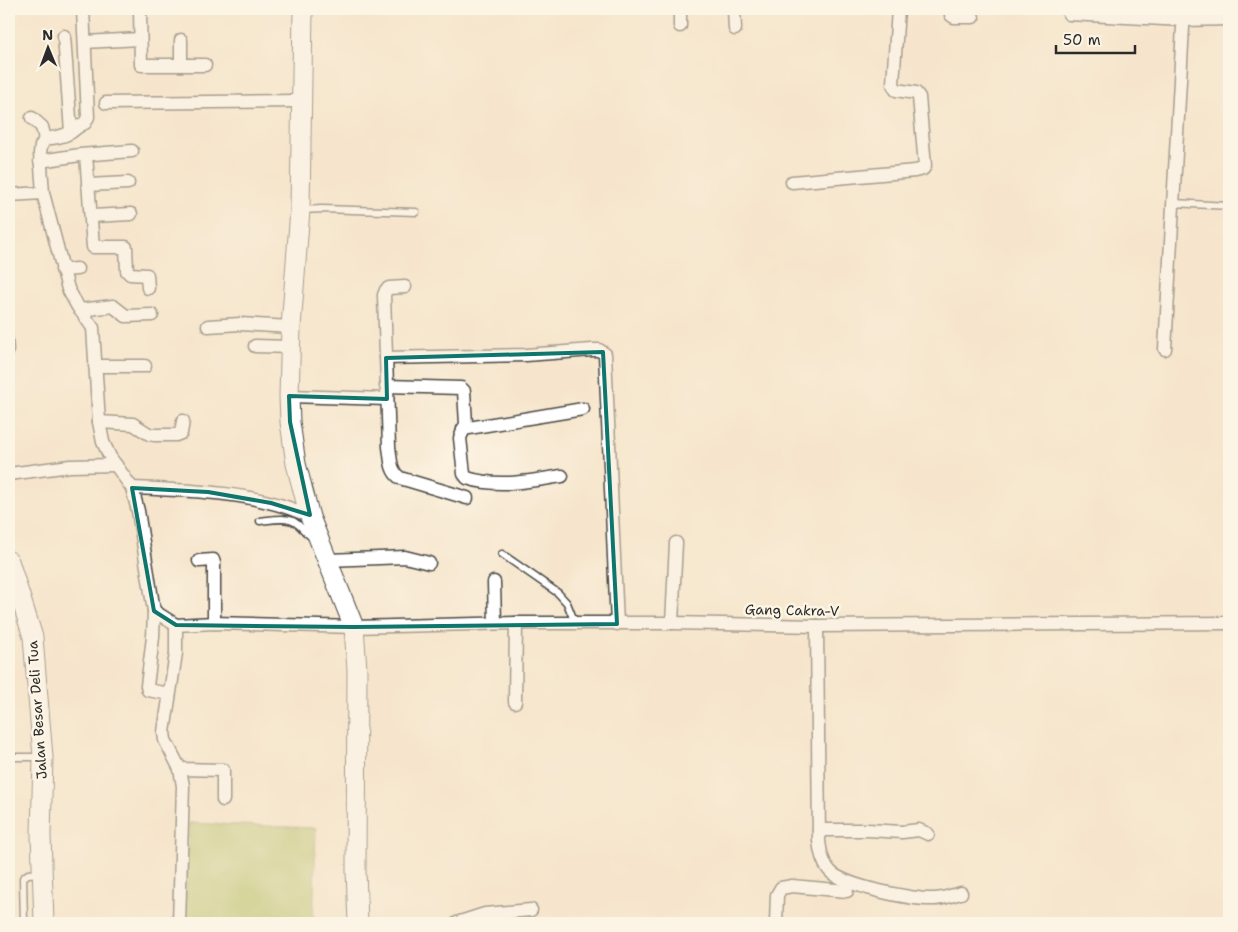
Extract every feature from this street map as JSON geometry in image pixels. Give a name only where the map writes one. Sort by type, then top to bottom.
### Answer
[{"type":"main road","points":[[303,9],[300,210],[291,327],[289,396],[291,430],[294,455],[310,517],[354,627],[357,670],[356,871],[358,923]]},
{"type":"main road","name":"Jalan Besar Deli Tua","points":[[10,567],[33,637],[43,757],[41,835],[44,923]]},
{"type":"street","points":[[45,139],[59,137],[71,132],[80,125],[86,124],[88,117],[83,9]]},
{"type":"street","points":[[140,9],[141,65],[205,65]]},
{"type":"street","points":[[680,9],[680,26]]},
{"type":"street","points":[[734,9],[735,30]]},
{"type":"street","points":[[792,182],[916,172],[925,166],[919,97],[916,93],[896,90],[893,84],[898,9]]},
{"type":"street","points":[[951,9],[951,15],[954,17],[974,17]]},
{"type":"street","points":[[1069,14],[1184,14],[1229,19]]},
{"type":"street","points":[[1165,349],[1184,14]]},
{"type":"street","points":[[64,36],[71,132]]},
{"type":"street","points":[[85,42],[140,39]]},
{"type":"street","points":[[181,40],[181,65]]},
{"type":"street","points":[[106,103],[302,102]]},
{"type":"street","points":[[32,118],[42,127],[45,139],[41,146],[40,161],[43,193],[62,270],[68,289],[92,328],[99,422],[103,442],[110,458],[132,488],[138,511],[154,611],[147,686],[151,692],[169,694]]},
{"type":"street","points":[[40,161],[132,151]]},
{"type":"street","points":[[86,155],[93,248],[126,247],[127,271],[130,274],[147,276],[148,288]]},
{"type":"street","points":[[88,185],[128,184]]},
{"type":"street","points":[[9,195],[43,193]]},
{"type":"street","points":[[92,216],[131,214]]},
{"type":"street","points":[[62,270],[76,269]]},
{"type":"street","points":[[405,287],[389,288],[384,295],[389,448],[392,470],[400,478],[467,498]]},
{"type":"street","points":[[80,310],[113,306],[126,316],[152,315]]},
{"type":"street","points":[[208,326],[240,324],[291,327]]},
{"type":"street","points":[[255,346],[291,347]]},
{"type":"street","points":[[386,358],[526,355],[592,350],[604,352],[607,362],[617,624]]},
{"type":"street","points":[[95,366],[145,366]]},
{"type":"street","points":[[289,396],[387,393],[461,388],[464,391],[466,424],[460,438],[464,474],[467,478],[506,483],[562,476]]},
{"type":"street","points":[[463,429],[583,409]]},
{"type":"street","points":[[99,422],[128,423],[149,434],[176,435],[181,433],[183,421]]},
{"type":"street","points":[[9,474],[70,466],[116,465]]},
{"type":"street","points":[[132,488],[208,492],[288,507],[310,517]]},
{"type":"street","points":[[672,623],[676,543]]},
{"type":"street","points":[[328,560],[405,557],[429,563]]},
{"type":"street","points":[[198,560],[213,560],[214,563],[214,623]]},
{"type":"street","points":[[494,582],[496,624]]},
{"type":"street","points":[[154,611],[176,625],[176,653],[164,732],[165,740],[180,769],[184,786],[179,923]]},
{"type":"street","name":"Gang Cakra-V","points":[[176,625],[214,623],[354,627],[516,623],[672,623],[948,626],[1229,623]]},
{"type":"street","points":[[515,702],[516,623]]},
{"type":"street","points":[[816,626],[818,842],[822,857],[829,871],[842,880],[917,898],[936,899],[960,893]]},
{"type":"street","points":[[180,769],[223,770],[223,800]]},
{"type":"street","points":[[818,830],[902,832],[919,830],[928,834]]},
{"type":"street","points":[[776,923],[777,895],[781,888],[792,886],[847,891]]},
{"type":"street","points":[[457,923],[485,914],[531,910]]},
{"type":"lane","points":[[1173,203],[1229,206]]},
{"type":"lane","points":[[300,210],[416,212]]},
{"type":"lane","points":[[9,337],[9,353]]},
{"type":"lane","points":[[260,521],[284,520],[294,522],[306,534],[318,540]]},
{"type":"lane","points":[[502,554],[558,592],[567,603],[575,623]]},
{"type":"lane","points":[[9,757],[43,757]]},
{"type":"lane","points":[[24,923],[23,878],[28,874],[43,873]]},
{"type":"highlighted area","points":[[603,352],[617,624],[354,627],[176,625],[167,620],[154,611],[132,488],[208,492],[271,503],[310,515],[290,422],[289,396],[387,399],[386,358]]},
{"type":"green space","points":[[189,823],[316,828],[313,923],[185,923]]}]
